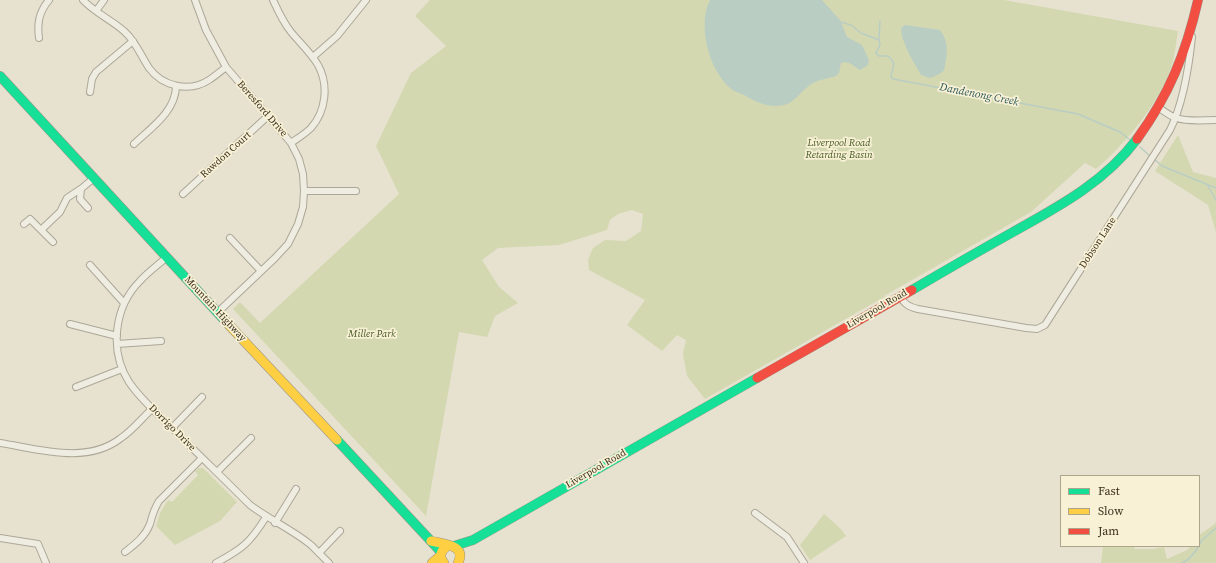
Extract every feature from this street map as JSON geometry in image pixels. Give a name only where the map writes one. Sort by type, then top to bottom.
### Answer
[{"type":"main road","name":"Liverpool Road","points":[[432,563],[442,557],[446,547],[473,540],[1054,209],[1090,186],[1125,154],[1159,108],[1172,85],[1185,54],[1198,0]]},
{"type":"main road","name":"Mountain Highway","points":[[0,76],[217,312],[431,541],[442,557]]},
{"type":"main road","name":"Liverpool Road","points":[[461,561],[473,540]]},
{"type":"main road","points":[[431,541],[452,546],[460,552],[461,561]]},
{"type":"street","points":[[39,38],[37,26],[39,17],[49,0]]},
{"type":"street","points":[[83,0],[125,32],[133,41],[155,75],[169,84],[176,86],[189,86],[208,81],[226,67]]},
{"type":"street","points":[[96,11],[104,0]]},
{"type":"street","name":"Beresford Drive","points":[[195,0],[206,30],[226,67],[291,143],[299,159],[303,174],[303,206],[298,224],[288,244],[217,312]]},
{"type":"street","points":[[273,0],[278,12],[290,30],[314,57],[319,66],[324,83],[324,100],[317,118],[311,128],[291,143]]},
{"type":"street","points":[[314,57],[337,36],[366,0]]},
{"type":"street","name":"Dobson Lane","points":[[900,296],[902,301],[907,306],[918,310],[1026,328],[1041,328],[1045,325],[1170,130],[1176,118],[1191,48],[1195,16]]},
{"type":"street","points":[[90,92],[92,79],[96,72],[133,41]]},
{"type":"street","points":[[134,144],[166,114],[172,104],[176,86]]},
{"type":"street","points":[[1159,108],[1176,118],[1194,121],[1216,120]]},
{"type":"street","name":"Rawdon Court","points":[[183,194],[268,116]]},
{"type":"street","points":[[41,230],[60,212],[67,198],[94,178]]},
{"type":"street","points":[[81,189],[80,199],[88,208]]},
{"type":"street","points":[[304,191],[356,191]]},
{"type":"street","points":[[24,224],[30,219],[53,242]]},
{"type":"street","points":[[230,238],[261,271]]},
{"type":"street","name":"Dorrigo Drive","points":[[167,257],[139,281],[124,303],[118,319],[117,336],[122,369],[129,382],[152,409],[250,505],[275,523],[300,538],[329,563]]},
{"type":"street","points":[[90,265],[124,303]]},
{"type":"street","points":[[70,324],[117,336]]},
{"type":"street","points":[[117,344],[161,341]]},
{"type":"street","points":[[76,387],[122,369]]},
{"type":"street","points":[[172,428],[202,398]]},
{"type":"street","points":[[0,443],[63,453],[88,452],[111,445],[121,438],[152,409]]},
{"type":"street","points":[[217,472],[251,438]]},
{"type":"street","points":[[125,552],[137,543],[145,533],[154,508],[159,501],[202,458]]},
{"type":"street","points":[[275,523],[296,489]]},
{"type":"street","points":[[755,513],[787,538],[804,563]]},
{"type":"street","points":[[216,563],[243,547],[266,517]]},
{"type":"street","points":[[319,553],[340,531]]},
{"type":"street","points":[[0,538],[38,544],[46,563]]},
{"type":"green space","points":[[430,0],[1004,0],[1178,31],[1172,65],[1159,94],[1141,122],[1119,147],[1096,169],[1085,163],[1031,212],[705,399],[687,376],[683,354],[686,340],[677,335],[662,351],[627,325],[645,300],[589,270],[588,260],[593,248],[605,240],[626,241],[641,231],[643,214],[632,210],[618,214],[610,220],[607,230],[559,245],[498,248],[482,260],[499,287],[518,303],[495,316],[487,337],[459,332],[426,516],[233,309],[240,302],[260,323],[399,194],[376,146],[411,73],[446,46],[415,16]]},
{"type":"green space","points":[[1178,135],[1193,172],[1216,178],[1216,232],[1208,205],[1155,171]]},
{"type":"green space","points":[[199,468],[203,468],[237,502],[220,521],[175,545],[156,526],[160,513],[168,500],[172,502],[198,475],[195,471]]},
{"type":"green space","points":[[824,514],[840,528],[846,536],[810,560],[800,545]]},
{"type":"green space","points":[[1216,521],[1216,563],[1101,563],[1103,547],[1135,547],[1134,549],[1153,549],[1164,547],[1167,559],[1189,549],[1189,547],[1200,547],[1200,534],[1215,524]]},
{"type":"shaded area","points":[[710,0],[822,0],[840,20],[847,37],[862,45],[869,60],[868,65],[860,70],[849,63],[841,63],[839,73],[836,76],[813,83],[796,98],[784,105],[774,106],[759,103],[732,89],[716,70],[707,47],[705,34],[706,10]]},
{"type":"shaded area","points":[[905,25],[940,30],[946,41],[947,48],[944,70],[941,73],[930,78],[921,75],[909,54],[902,37],[901,28]]},
{"type":"waterway","name":"Dandenong Creek","points":[[880,21],[880,45],[876,53],[879,56],[888,56],[893,62],[894,66],[891,77],[893,79],[1078,114],[1120,132],[1129,139]]},
{"type":"waterway","points":[[841,22],[851,25],[861,33],[879,40]]},
{"type":"waterway","name":"Dandenong Creek","points":[[1140,147],[1150,156]]},
{"type":"waterway","name":"Dandenong Creek","points":[[1153,158],[1162,166],[1216,188]]},
{"type":"waterway","points":[[1208,186],[1216,200]]},
{"type":"waterway","points":[[1200,543],[1216,528]]},
{"type":"waterway","points":[[1182,563],[1185,562],[1198,547]]},
{"type":"traffic: fast","points":[[0,76],[229,325]]},
{"type":"traffic: fast","points":[[912,290],[1064,203],[1096,181],[1137,139]]},
{"type":"traffic: fast","points":[[454,546],[473,540],[757,378]]},
{"type":"traffic: fast","points":[[337,440],[441,552]]},
{"type":"traffic: slow","points":[[229,325],[337,440]]},
{"type":"traffic: slow","points":[[431,541],[453,546],[457,549],[460,557],[458,563]]},
{"type":"traffic: slow","points":[[444,563],[441,559],[441,555],[442,551],[446,547]]},
{"type":"traffic: slow","points":[[432,563],[441,555]]},
{"type":"traffic: jam","points":[[1137,139],[1158,106],[1175,73],[1188,38],[1198,0]]},
{"type":"traffic: jam","points":[[757,378],[912,290]]},
{"type":"park label","name":"Liverpool Road Retarding Basin","points":[[839,148]]},
{"type":"park label","name":"Miller Park","points":[[372,334]]}]
